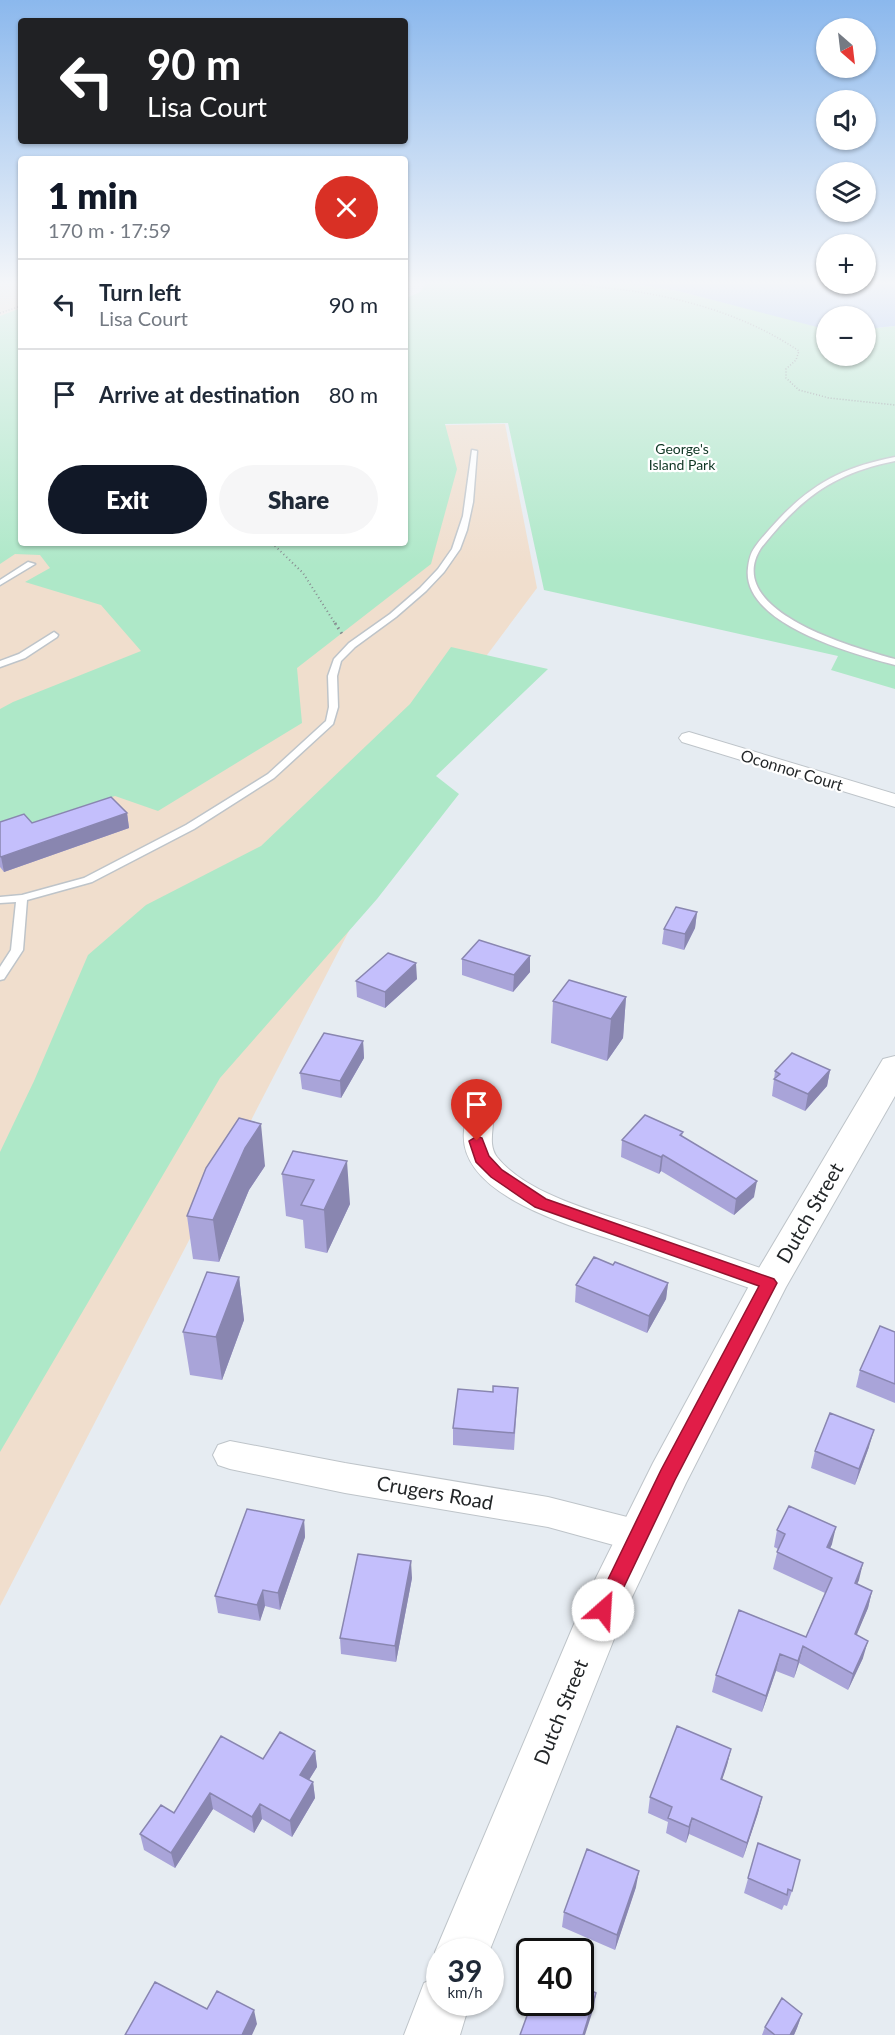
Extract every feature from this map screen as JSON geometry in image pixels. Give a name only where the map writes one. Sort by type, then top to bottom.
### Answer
[{"type":"street","name":"Oconnor Court","points":[[689,738],[895,801]]},
{"type":"street","name":"Dutch Street","points":[[468,1938],[603,1610],[668,1476],[769,1283],[895,1067]]},
{"type":"street","points":[[480,1111],[477,1141],[482,1158],[496,1174],[540,1203],[769,1283]]},
{"type":"street","name":"Crugers Road","points":[[230,1455],[345,1478],[548,1512],[639,1536]]},
{"type":"street","points":[[432,2035],[438,2016]]},
{"type":"lane","points":[[0,900],[22,898],[88,879],[190,827],[271,776],[330,722],[335,712],[331,674],[338,659],[414,598],[440,572],[458,547],[475,472],[474,451]]},
{"type":"lane","points":[[895,459],[848,470],[801,498],[753,554],[749,573],[756,593],[770,609],[793,625],[851,650],[895,662]]},
{"type":"lane","points":[[0,583],[31,564]]},
{"type":"lane","points":[[0,664],[22,656],[54,635]]},
{"type":"lane","points":[[0,976],[17,950],[22,898]]},
{"type":"path","points":[[786,376],[799,390],[829,398],[895,405]]},
{"type":"path","points":[[275,546],[303,573],[351,647]]},
{"type":"shaded area","points":[[0,376],[18,376],[18,546],[408,546],[408,426],[505,424],[537,588],[487,655],[486,688],[367,896],[0,1606]]},
{"type":"green space","name":"George's Island Park","points":[[0,376],[18,376],[18,546],[408,546],[408,376],[895,376],[895,689],[831,670],[838,656],[544,590],[508,423],[445,424],[457,469],[431,564],[297,668],[302,723],[158,811],[115,796],[0,833],[0,709],[141,651],[101,605],[25,582],[50,568],[40,555],[15,554],[0,564]]},
{"type":"green space","points":[[451,647],[548,669],[436,776],[459,794],[377,899],[220,1078],[0,1452],[0,1152],[34,1081],[88,955],[146,905],[261,846],[410,704]]},
{"type":"building","points":[[111,797],[127,813],[0,856],[0,822],[24,814],[32,823]]},
{"type":"building","points":[[676,907],[697,912],[685,934],[664,929]]},
{"type":"building","points":[[479,940],[530,956],[514,975],[462,959]]},
{"type":"building","points":[[388,953],[416,963],[385,992],[356,981]]},
{"type":"building","points":[[569,980],[626,997],[611,1019],[553,1001]]},
{"type":"building","points":[[324,1033],[363,1041],[340,1081],[300,1073]]},
{"type":"building","points":[[792,1053],[830,1070],[808,1094],[774,1079],[780,1074],[775,1071]]},
{"type":"building","points":[[645,1115],[683,1132],[680,1135],[757,1181],[736,1199],[663,1155],[661,1157],[622,1140]]},
{"type":"building","points":[[239,1118],[261,1124],[245,1148],[213,1220],[187,1216],[206,1168]]},
{"type":"building","points":[[293,1151],[347,1161],[324,1210],[301,1205],[314,1180],[282,1174]]},
{"type":"building","points":[[594,1257],[613,1265],[615,1262],[668,1283],[649,1316],[576,1285]]},
{"type":"building","points":[[207,1272],[239,1277],[216,1337],[183,1332]]},
{"type":"building","points":[[880,1326],[895,1332],[895,1384],[860,1370]]},
{"type":"building","points":[[493,1386],[518,1388],[514,1433],[453,1428],[458,1389],[493,1392]]},
{"type":"building","points":[[830,1413],[874,1430],[859,1469],[815,1451]]},
{"type":"building","points":[[789,1506],[836,1527],[827,1547],[863,1563],[855,1583],[872,1591],[855,1634],[868,1641],[853,1674],[803,1646],[798,1661],[780,1654],[766,1696],[716,1675],[739,1610],[806,1637],[832,1578],[777,1552],[785,1534],[777,1530]]},
{"type":"building","points":[[247,1509],[304,1520],[278,1593],[263,1590],[257,1605],[215,1596]]},
{"type":"building","points":[[358,1554],[411,1561],[395,1646],[340,1638]]},
{"type":"building","points":[[677,1726],[731,1749],[721,1779],[762,1797],[747,1843],[692,1818],[689,1827],[668,1818],[672,1807],[650,1797]]},
{"type":"building","points":[[280,1732],[315,1751],[300,1775],[313,1782],[290,1821],[260,1804],[252,1817],[210,1793],[171,1853],[140,1834],[161,1805],[174,1813],[221,1736],[263,1759]]},
{"type":"building","points":[[758,1843],[800,1860],[792,1891],[788,1889],[787,1895],[748,1878]]},
{"type":"building","points":[[587,1849],[639,1871],[617,1935],[564,1912]]},
{"type":"building","points":[[155,1982],[207,2009],[217,1991],[254,2010],[242,2035],[125,2035]]},
{"type":"building","points":[[782,1998],[802,2014],[790,2035],[775,2035],[765,2027]]},
{"type":"building","points":[[527,2016],[589,2016],[583,2035],[520,2035]]},
{"type":"route","points":[[477,1141],[482,1158],[496,1174],[540,1203],[769,1283],[668,1476],[603,1610]]}]
